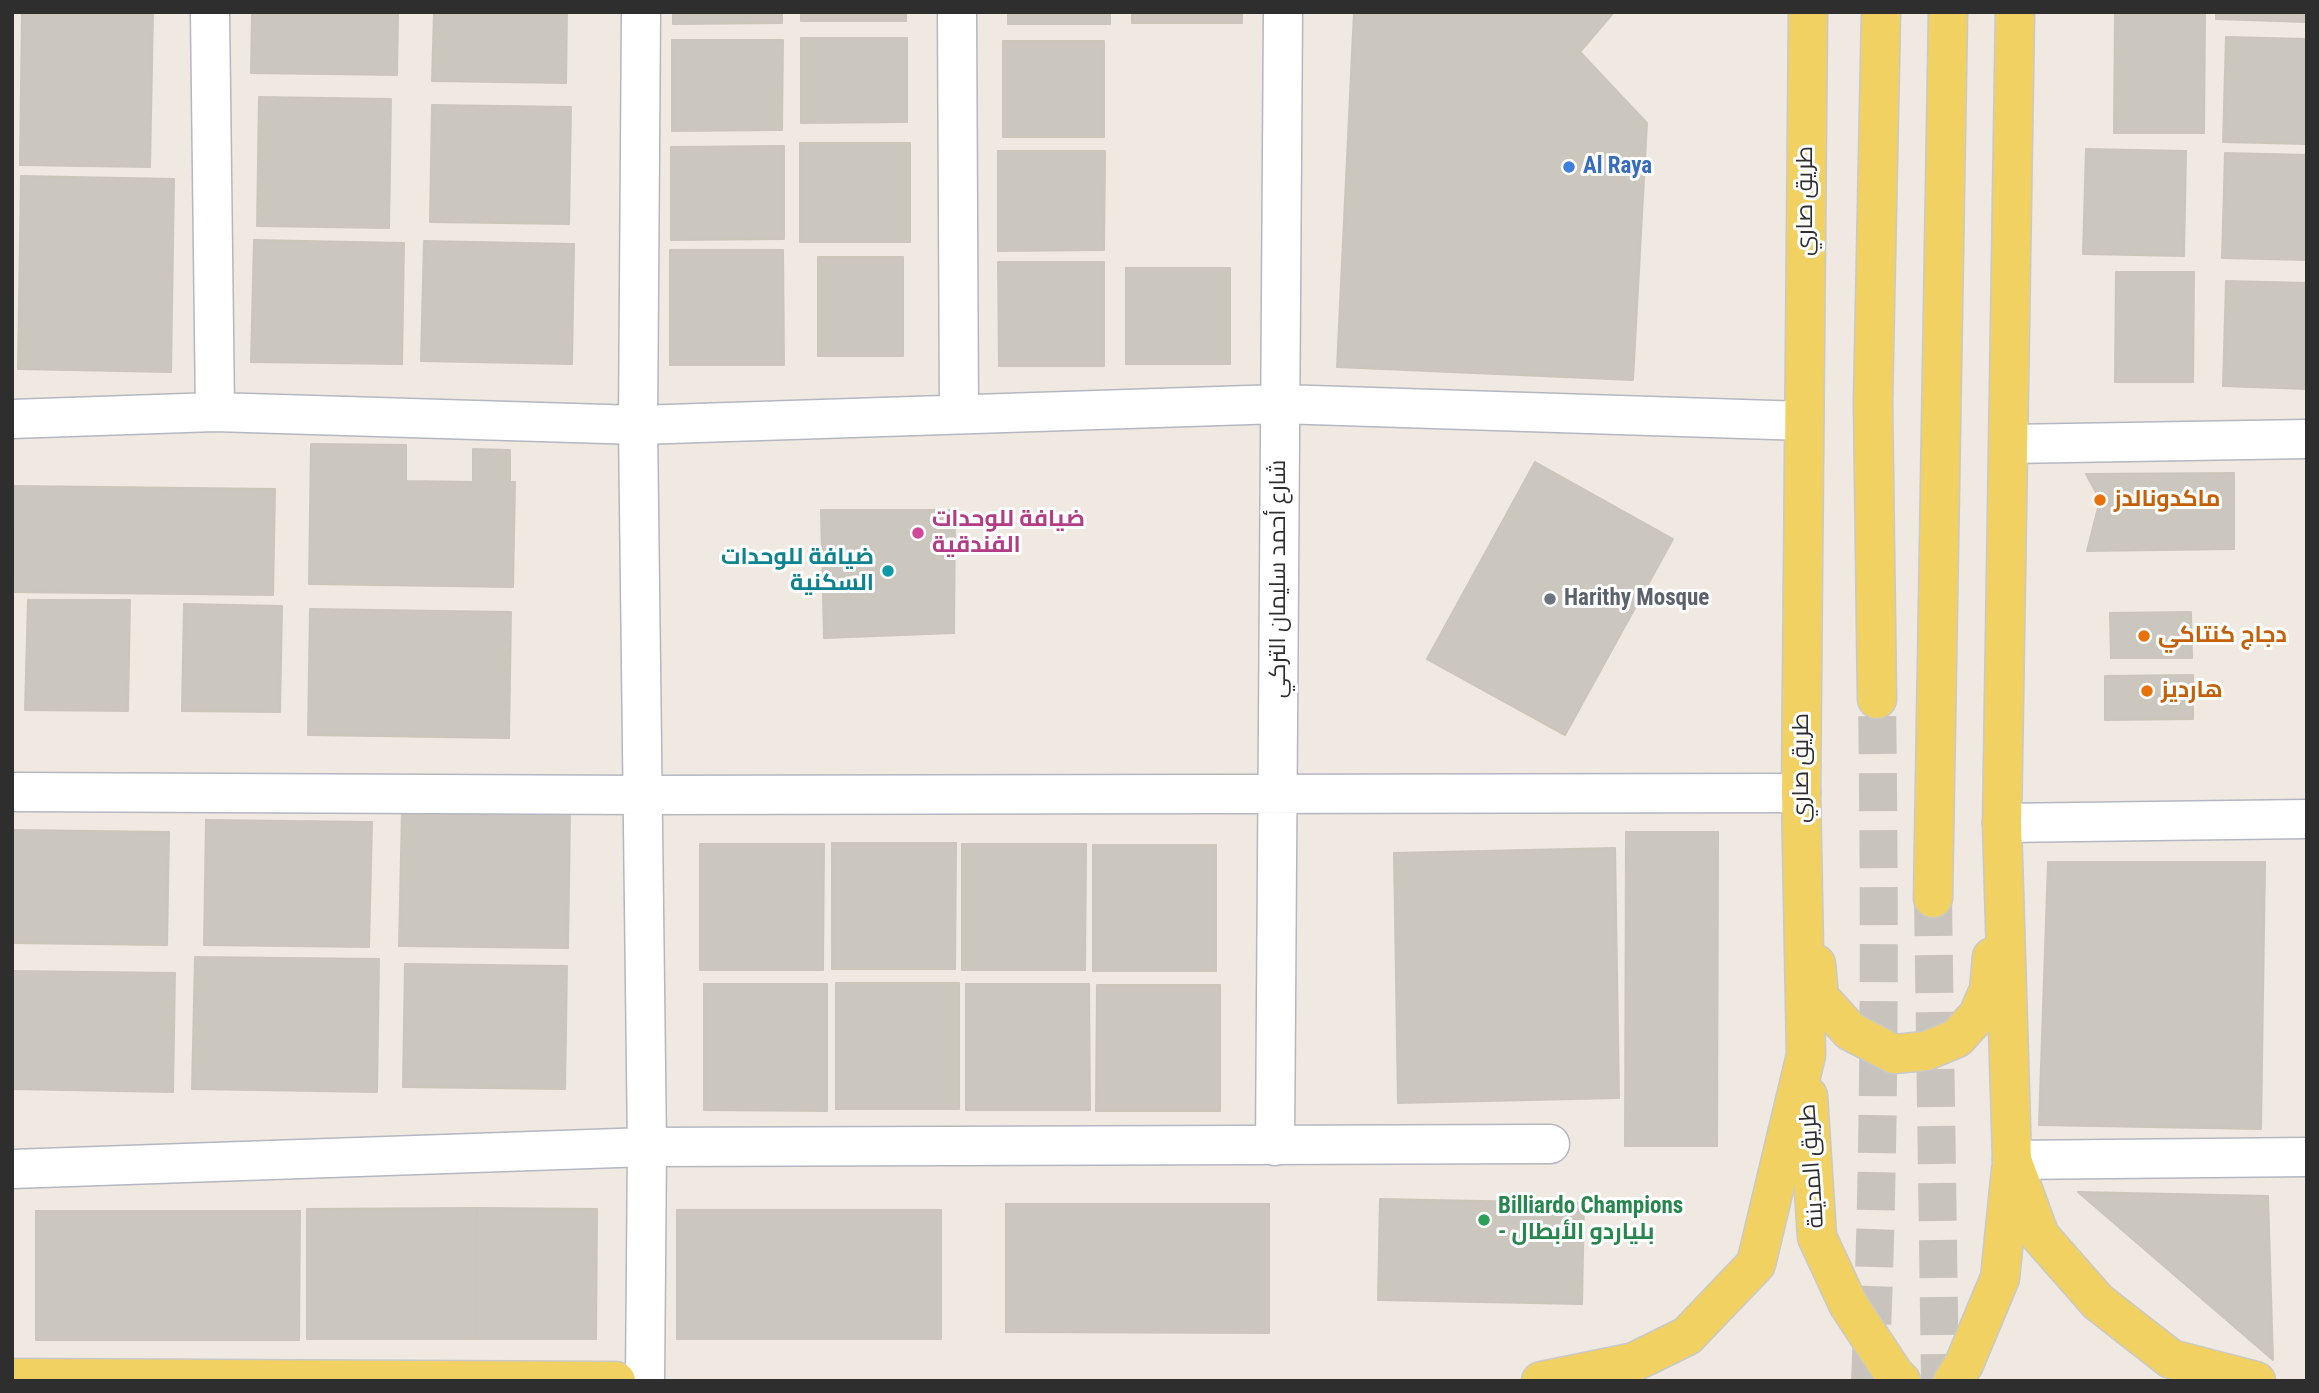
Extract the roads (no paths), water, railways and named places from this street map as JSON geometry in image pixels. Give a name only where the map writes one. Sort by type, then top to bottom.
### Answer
[{"type":"main road","name":"طريق صاري","points":[[1541,1381],[1634,1362],[1687,1336],[1756,1264],[1806,1055],[1801,793],[1808,12]]},
{"type":"main road","points":[[1877,699],[1873,402],[1881,12]]},
{"type":"main road","points":[[1933,898],[1948,12]]},
{"type":"main road","points":[[1953,1381],[1964,1364],[2000,1278],[2012,1160],[2002,823],[2015,12]]},
{"type":"main road","points":[[1803,851],[1819,997],[1850,1031],[1894,1054],[1926,1051],[1958,1038],[1978,1015],[1989,990],[2002,823]]},
{"type":"main road","name":"طريق المدينة","points":[[1806,1055],[1817,1237],[1848,1304],[1901,1381]]},
{"type":"main road","points":[[2012,1160],[2040,1236],[2098,1302],[2171,1359],[2256,1381]]},
{"type":"main road","points":[[12,1378],[616,1381]]},
{"type":"street","points":[[210,12],[215,412]]},
{"type":"street","points":[[641,12],[638,425],[640,794],[647,1147],[645,1381]]},
{"type":"street","points":[[957,12],[959,414]]},
{"type":"street","name":"شارع أحمد سليمان التركي","points":[[1275,1146],[1283,12]]},
{"type":"street","points":[[12,419],[215,412],[638,425],[1280,404],[1804,421]]},
{"type":"street","points":[[2010,444],[2307,439]]},
{"type":"street","points":[[12,792],[1801,793]]},
{"type":"street","points":[[2002,823],[2307,819]]},
{"type":"street","points":[[12,1168],[647,1147],[1550,1144]]},
{"type":"street","points":[[2012,1160],[2307,1157]]},
{"type":"tunnel","points":[[1870,1381],[1878,1040],[1877,699]]},
{"type":"tunnel","points":[[1933,898],[1940,1381]]},
{"type":"place","name":"Al Raya","points":[[1569,167]]},
{"type":"place","name":"ماكدونالدز","points":[[2100,500]]},
{"type":"place","name":"ضيافة للوحدات الفندقية","points":[[918,533]]},
{"type":"place","name":"ضيافة للوحدات السكنية","points":[[888,571]]},
{"type":"place","name":"Harithy Mosque","points":[[1550,599]]},
{"type":"place","name":"دجاج كنتاكي","points":[[2144,636]]},
{"type":"place","name":"هارديز","points":[[2147,691]]},
{"type":"place","name":"Billiardo Champions - بلياردو الأبطال","points":[[1484,1220]]}]
